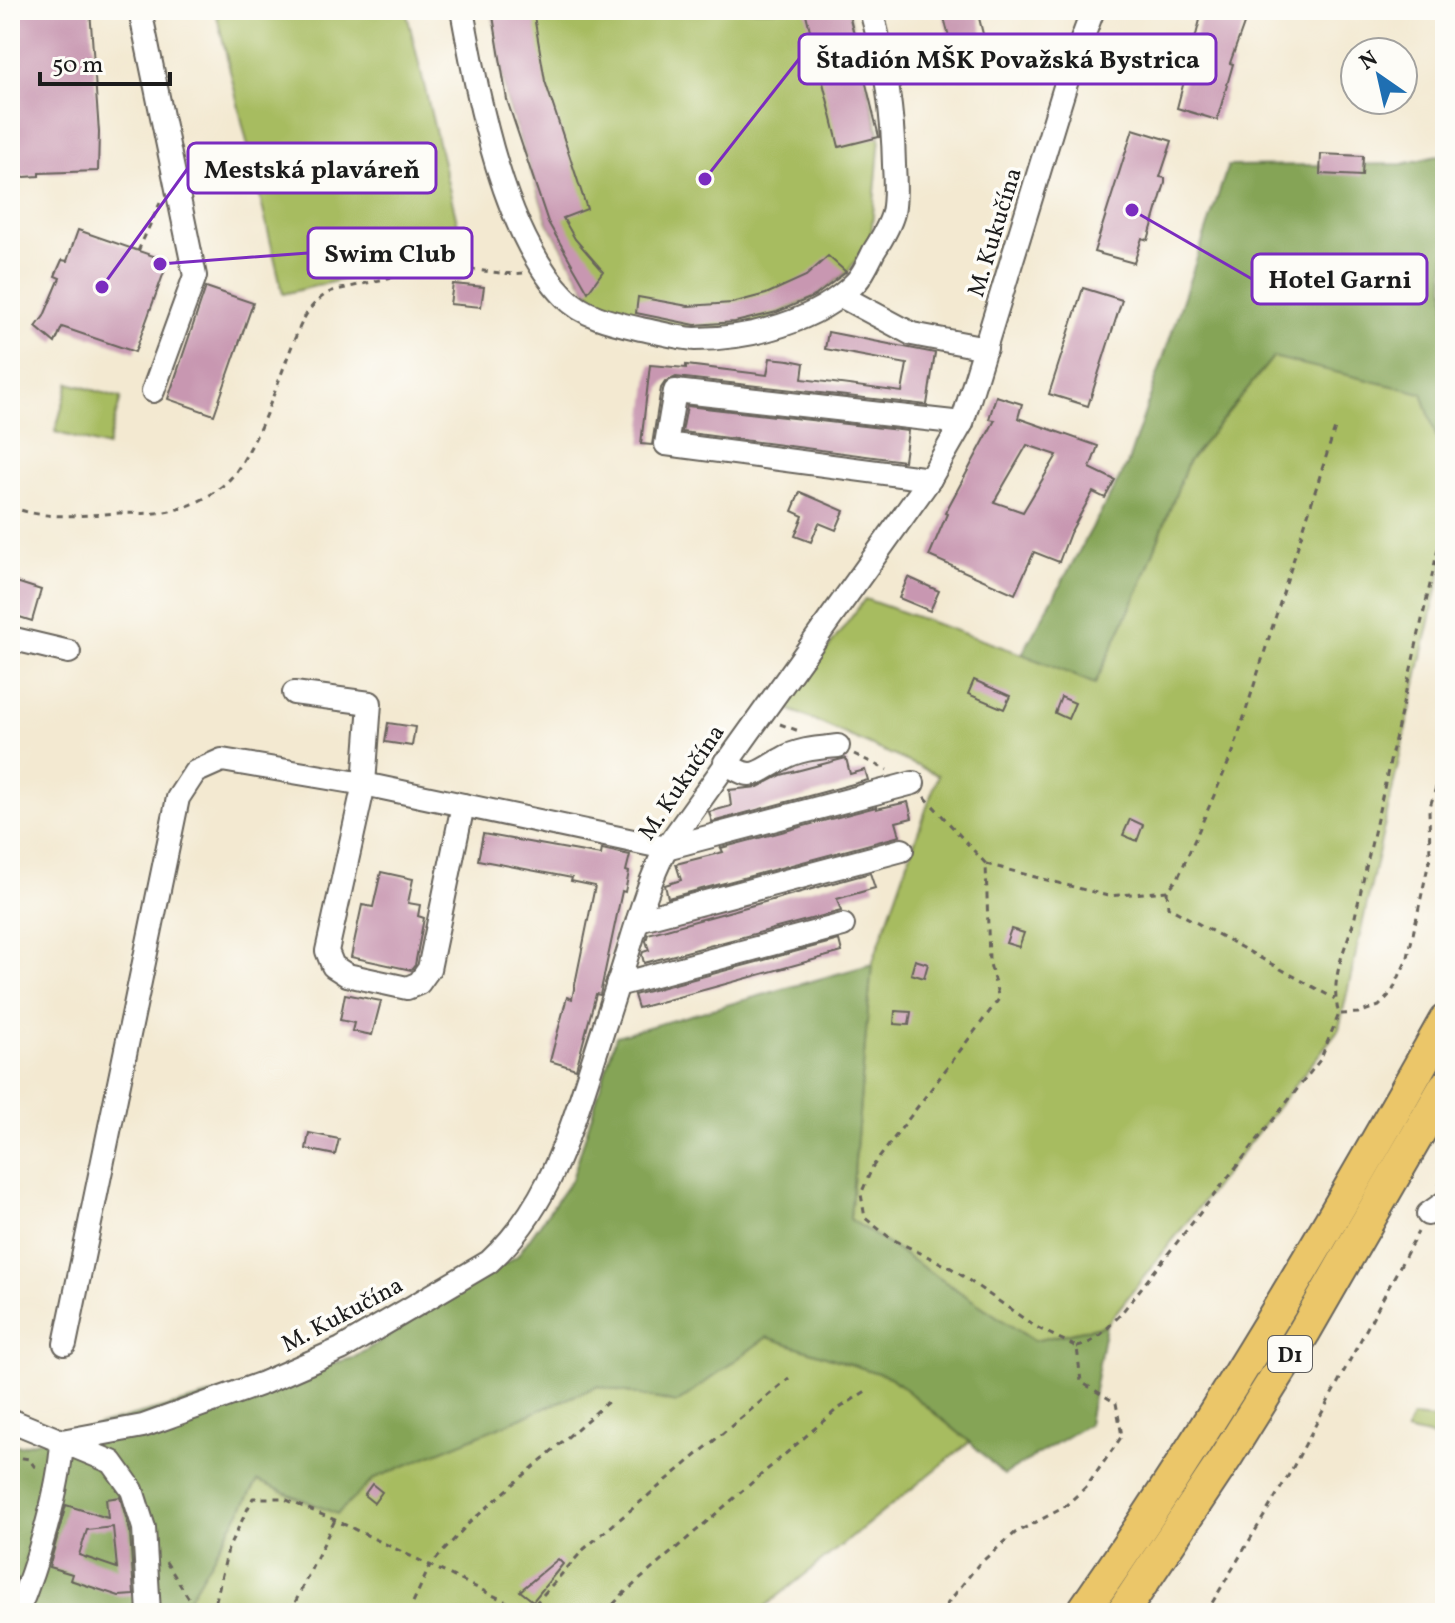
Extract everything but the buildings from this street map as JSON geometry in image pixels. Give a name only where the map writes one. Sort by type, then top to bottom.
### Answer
[{"type":"highway","name":"D1","points":[[1082,1613],[1202,1434],[1267,1330],[1348,1195],[1445,1021]]},
{"type":"highway","name":"D1","points":[[1122,1613],[1226,1457],[1304,1332],[1445,1087]]},
{"type":"street","points":[[140,10],[195,276],[153,391]]},
{"type":"street","points":[[462,10],[479,100],[499,172],[525,238],[542,268],[566,298],[596,317],[693,339],[743,335],[785,326],[841,296],[859,279],[893,214],[894,126],[884,58],[871,10]]},
{"type":"street","name":"M. Kukučína","points":[[62,1448],[143,1426],[263,1383],[341,1349],[489,1262],[522,1226],[548,1187],[578,1110],[638,920],[666,848],[930,479],[962,423],[1068,77],[1093,10]]},
{"type":"street","points":[[841,296],[912,334],[986,348]]},
{"type":"street","points":[[930,479],[666,444],[675,391],[962,423]]},
{"type":"street","points":[[10,638],[69,652]]},
{"type":"street","points":[[294,693],[370,703],[364,784],[327,951],[333,966],[347,975],[407,988],[419,983],[429,969],[463,805]]},
{"type":"street","points":[[725,762],[741,774],[753,774],[810,749],[838,746]]},
{"type":"street","points":[[65,1344],[178,798],[195,772],[222,760],[364,784],[666,848],[913,783]]},
{"type":"street","points":[[638,920],[902,850]]},
{"type":"street","points":[[617,985],[843,925]]},
{"type":"street","points":[[10,1420],[62,1448],[112,1462],[132,1490],[144,1528],[149,1613]]},
{"type":"street","points":[[17,1613],[30,1578],[62,1448]]},
{"type":"path","points":[[138,251],[175,171]]},
{"type":"path","points":[[10,506],[25,513],[71,516],[173,511],[198,501],[219,490],[239,469],[265,414],[301,322],[310,307],[322,296],[332,291],[433,270],[453,268],[508,275],[542,268]]},
{"type":"path","points":[[1335,999],[1168,907],[1167,891],[1178,878],[1233,752],[1336,425]]},
{"type":"path","points":[[986,864],[989,960],[999,999],[873,1166],[861,1194],[865,1218],[890,1238],[951,1268],[1036,1327],[1077,1347],[1087,1345],[1120,1315],[1320,1060],[1339,1014],[1335,999],[1337,974],[1354,921],[1445,518]]},
{"type":"path","points":[[764,709],[779,723],[838,746],[913,783],[986,864],[1108,896],[1167,891]]},
{"type":"path","points":[[1339,1014],[1358,1013],[1379,1006],[1392,992],[1408,957],[1430,857],[1429,810],[1445,758]]},
{"type":"path","points":[[1206,1613],[1291,1471],[1436,1208],[1445,1168]]},
{"type":"path","points":[[940,1613],[987,1557],[1015,1533],[1063,1508],[1087,1486],[1122,1436],[1116,1403],[1081,1382],[1077,1347]]},
{"type":"path","points":[[213,1613],[228,1549],[253,1498],[282,1498],[528,1612],[584,1549],[789,1378]]},
{"type":"path","points":[[605,1613],[823,1421],[866,1391]]},
{"type":"path","points":[[408,1613],[430,1566],[468,1524],[610,1400]]},
{"type":"path","points":[[10,1456],[29,1459],[34,1466],[48,1467],[62,1448]]},
{"type":"path","points":[[290,1613],[335,1520]]},
{"type":"path","points":[[144,1528],[198,1613]]},
{"type":"green space","points":[[243,10],[406,10],[464,250],[283,294],[217,16]]},
{"type":"green space","points":[[492,10],[848,10],[880,137],[871,237],[848,272],[812,299],[764,321],[713,330],[665,327],[635,320],[588,292],[548,222],[507,100]]},
{"type":"green space","points":[[1445,154],[1445,464],[1422,393],[1273,357],[1188,462],[1140,587],[1095,684],[1022,654],[1127,465],[1228,166],[1403,164]]},
{"type":"green space","points":[[1273,357],[1423,393],[1445,464],[1445,554],[1339,1029],[1106,1325],[1034,1341],[850,1219],[872,964],[938,775],[784,707],[865,599],[1022,654],[1095,684],[1140,587],[1188,462]]},
{"type":"green space","points":[[69,383],[121,398],[107,447],[55,432]]},
{"type":"green space","points":[[872,964],[850,1219],[1034,1341],[1106,1325],[1088,1424],[1004,1475],[970,1442],[890,1377],[767,1337],[677,1403],[598,1386],[375,1478],[337,1514],[258,1481],[180,1613],[10,1613],[10,1442],[19,1446],[353,1358],[517,1256],[572,1179],[616,1036]]},
{"type":"green space","points":[[767,1337],[890,1377],[970,1442],[757,1613],[180,1613],[258,1481],[337,1513],[375,1478],[598,1386],[677,1403]]},
{"type":"green space","points":[[1412,1417],[1445,1420],[1445,1440],[1406,1431]]},
{"type":"place","name":"Štadión MŠK Považská Bystrica","points":[[705,179]]},
{"type":"place","name":"Hotel Garni","points":[[1132,210]]},
{"type":"place","name":"Swim Club","points":[[160,264]]},
{"type":"place","name":"Mestská plaváreň","points":[[102,287]]}]
